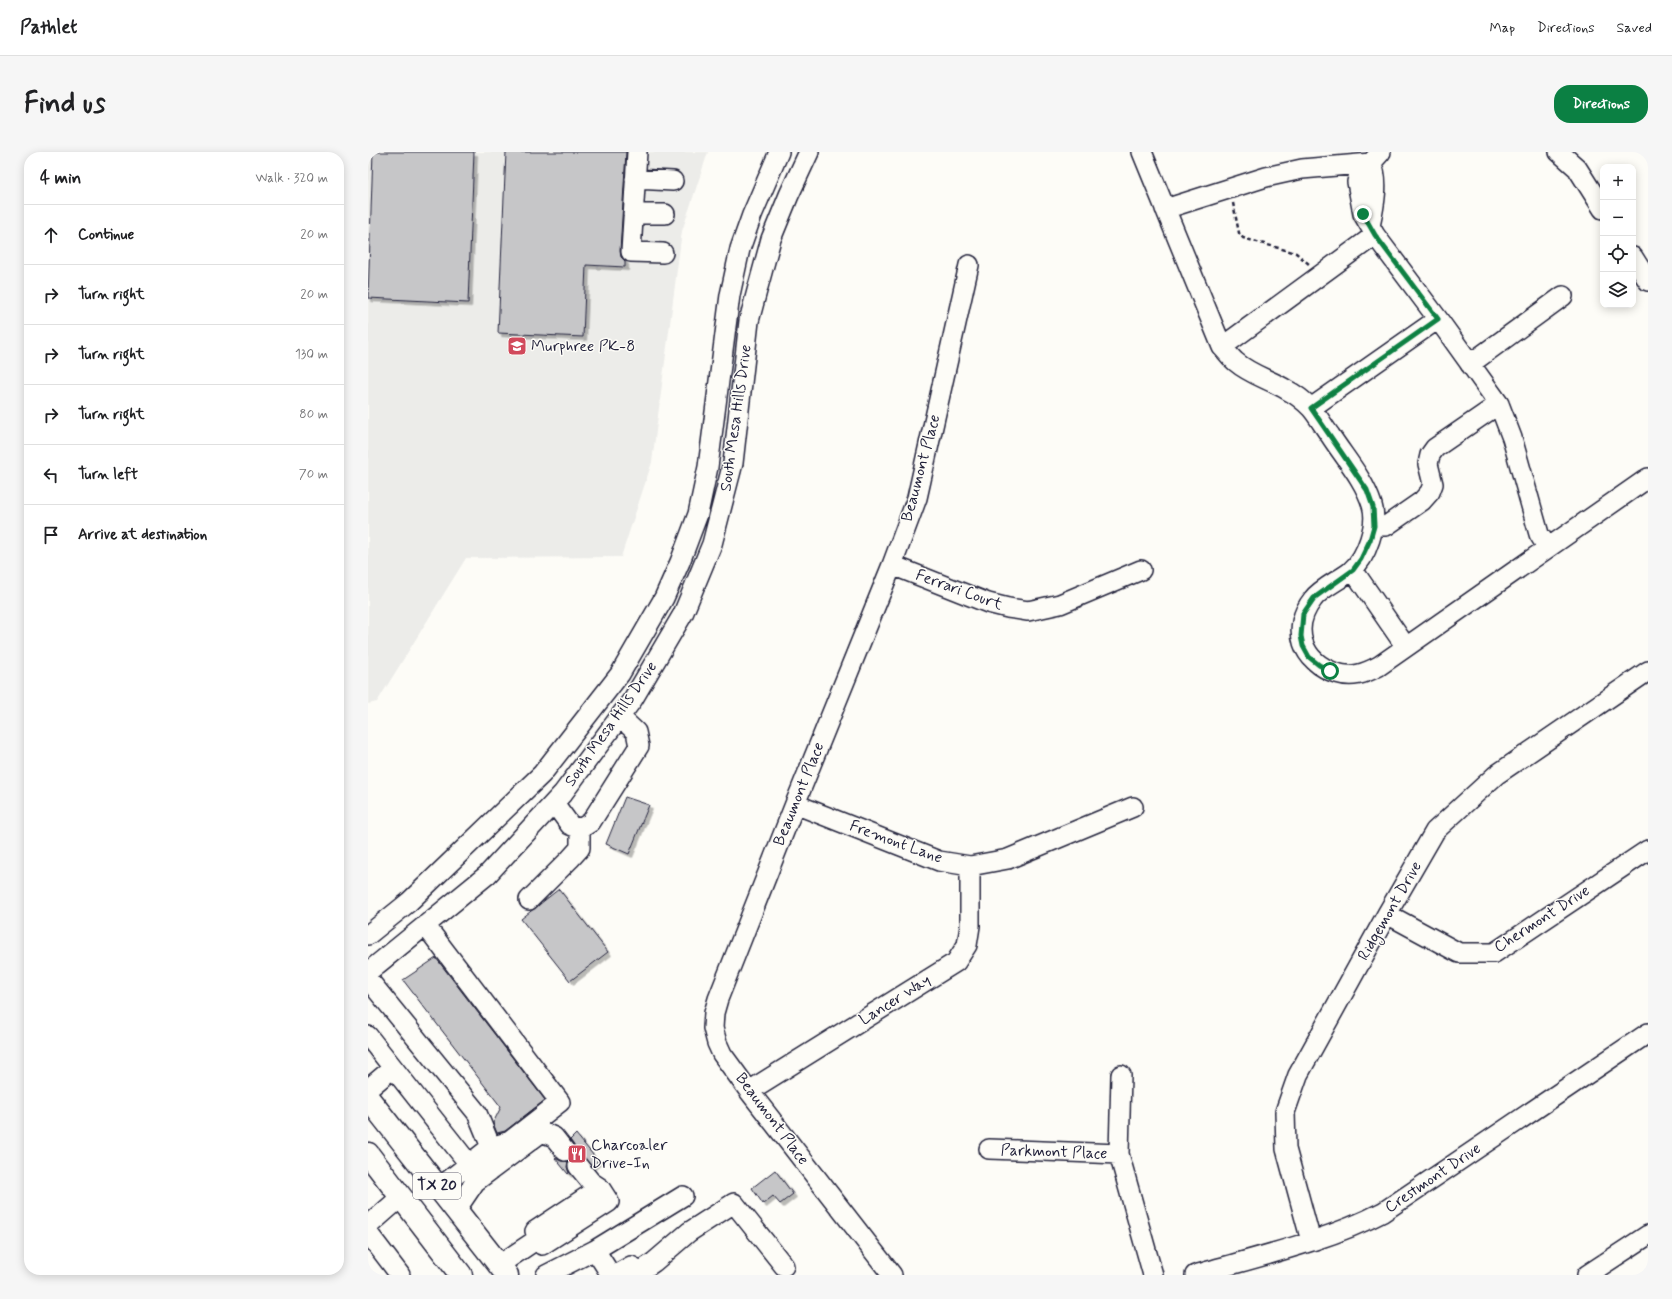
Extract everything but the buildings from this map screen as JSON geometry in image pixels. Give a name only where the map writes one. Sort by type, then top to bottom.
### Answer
[{"type":"main road","name":"TX 20","points":[[368,1098],[503,1270]]},
{"type":"main road","name":"TX 20","points":[[368,1154],[461,1275]]},
{"type":"street","points":[[637,152],[632,252],[663,253]]},
{"type":"street","name":"South Mesa Hills Drive","points":[[368,935],[409,902],[542,774],[620,674],[664,598],[680,562],[698,514],[708,467],[730,295],[740,249],[752,215],[779,152]]},
{"type":"street","name":"South Mesa Hills Drive","points":[[368,972],[487,875],[558,798],[633,699],[683,614],[712,544],[733,463],[749,321],[771,239],[809,152]]},
{"type":"street","points":[[1142,152],[1222,347],[1237,363],[1258,376],[1287,390],[1311,408],[1367,490],[1373,507],[1374,526],[1370,540],[1353,570],[1314,598],[1303,614],[1301,636],[1303,646],[1309,657],[1319,665],[1330,671],[1351,676],[1364,674],[1379,666],[1648,478]]},
{"type":"street","points":[[1559,152],[1577,168],[1600,204]]},
{"type":"street","points":[[1165,208],[1266,177],[1302,169],[1376,158]]},
{"type":"street","points":[[1376,158],[1360,171],[1357,182],[1363,214],[1373,231],[1499,404],[1512,438],[1539,534],[1547,548]]},
{"type":"street","points":[[635,179],[673,181]]},
{"type":"street","points":[[634,214],[665,214]]},
{"type":"street","points":[[1222,347],[1318,277],[1373,231]]},
{"type":"street","points":[[1636,262],[1648,281]]},
{"type":"street","name":"Beaumont Place","points":[[892,1275],[722,1054],[717,1043],[714,1028],[714,1013],[795,804],[892,565],[917,498],[970,265]]},
{"type":"street","points":[[1470,364],[1563,296]]},
{"type":"street","points":[[1311,408],[1438,319]]},
{"type":"street","points":[[1374,526],[1386,526],[1422,502],[1430,492],[1433,484],[1428,464],[1430,456],[1435,448],[1499,404]]},
{"type":"street","name":"Ferrari Court","points":[[892,565],[988,603],[1028,611],[1060,604],[1141,570]]},
{"type":"street","points":[[1353,570],[1406,647]]},
{"type":"street","name":"Ridgemont Drive","points":[[1311,1241],[1286,1149],[1285,1112],[1298,1075],[1387,914],[1435,831],[1496,774],[1648,671]]},
{"type":"street","points":[[580,829],[591,822],[639,746],[636,732],[620,717]]},
{"type":"street","points":[[542,774],[558,798],[570,825],[580,829]]},
{"type":"street","name":"Fremont Lane","points":[[795,804],[939,861],[970,866],[1008,859],[1133,807]]},
{"type":"street","points":[[529,900],[580,848],[580,829]]},
{"type":"street","name":"Chermont Drive","points":[[1387,914],[1459,952],[1494,953],[1648,850]]},
{"type":"street","name":"Lancer Way","points":[[749,1091],[956,962],[967,945],[970,926],[970,866]]},
{"type":"street","points":[[425,925],[560,1102],[510,1141],[491,1147],[439,1188]]},
{"type":"street","points":[[371,990],[477,1112],[491,1147]]},
{"type":"street","name":"Crestmont Drive","points":[[1195,1275],[1311,1241],[1360,1224],[1383,1212],[1648,1033]]},
{"type":"street","points":[[368,1036],[469,1164]]},
{"type":"street","points":[[368,1088],[393,1068]]},
{"type":"street","name":"Parkmont Place","points":[[1121,1075],[1118,1154],[1153,1275]]},
{"type":"street","points":[[456,1210],[475,1182],[542,1132],[554,1137],[565,1151]]},
{"type":"street","name":"Parkmont Place","points":[[989,1149],[1118,1154]]},
{"type":"street","points":[[503,1270],[539,1238],[535,1231],[600,1188],[591,1182],[578,1166]]},
{"type":"street","points":[[546,1275],[595,1250],[683,1196]]},
{"type":"street","points":[[368,1226],[401,1197]]},
{"type":"street","points":[[615,1275],[631,1266],[641,1271],[654,1262],[689,1232],[734,1203],[784,1266]]},
{"type":"street","points":[[368,1233],[400,1275]]},
{"type":"street","points":[[1587,1275],[1648,1235]]},
{"type":"street","points":[[595,1250],[612,1275]]},
{"type":"path","points":[[1230,188],[1239,233],[1243,238],[1296,253],[1307,261],[1318,277]]},
{"type":"shaded area","name":"Murphree PK-8","points":[[368,152],[708,152],[682,231],[652,462],[621,557],[466,558],[377,702],[368,704]]},
{"type":"place","name":"Murphree PK-8","points":[[517,346]]},
{"type":"place","name":"Charcoaler Drive-In","points":[[577,1154]]},
{"type":"route","points":[[1330,671],[1309,657],[1303,646],[1301,636],[1303,614],[1314,598],[1353,570],[1361,559],[1370,540],[1374,526],[1373,507],[1367,490],[1311,408],[1438,319],[1375,235],[1363,214]]}]
